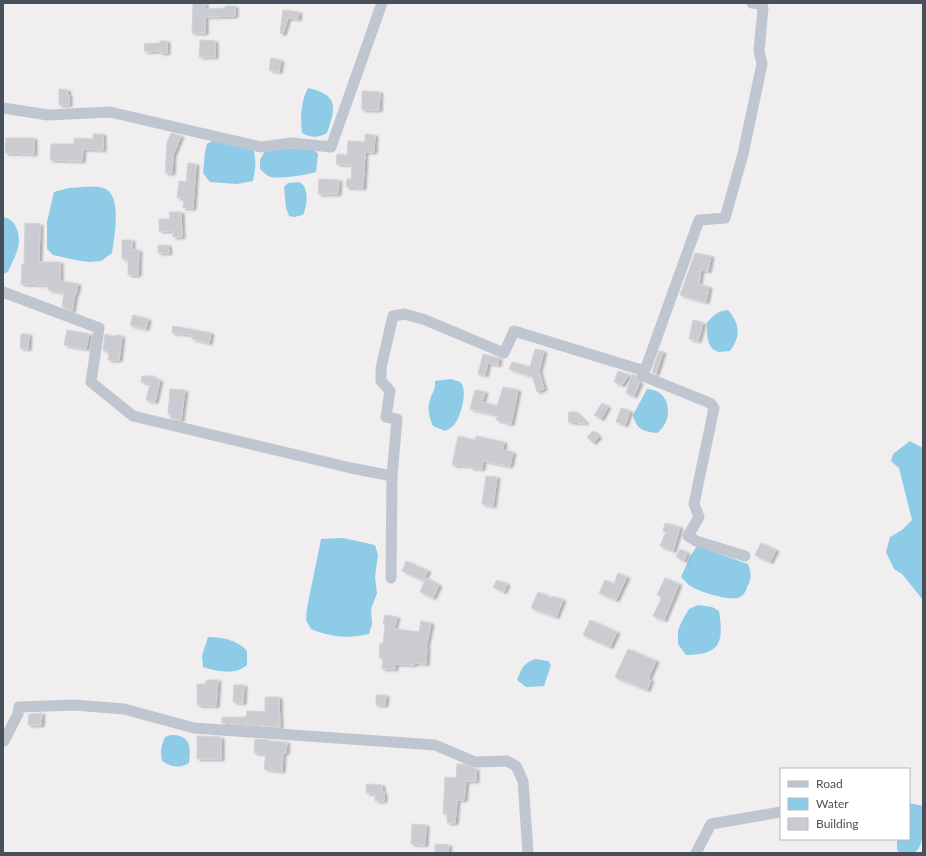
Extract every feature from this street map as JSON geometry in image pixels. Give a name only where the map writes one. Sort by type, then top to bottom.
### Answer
[{"type":"street","points":[[3,108],[48,115],[110,112],[261,147],[292,143],[331,146],[382,3]]},
{"type":"street","points":[[745,556],[696,541],[688,536],[699,517],[694,504],[714,408],[710,403],[643,376],[699,220],[725,218],[743,154],[762,64],[760,51],[763,8],[761,4],[752,3]]},
{"type":"street","points":[[3,292],[99,328],[91,382],[133,416],[352,468],[392,476]]},
{"type":"street","points":[[391,578],[392,476],[397,419],[386,417],[390,391],[381,381],[381,368],[393,316],[404,314],[423,319],[504,353],[514,331],[645,371]]},
{"type":"street","points":[[3,740],[18,714],[19,707],[74,705],[124,709],[194,728],[435,744],[475,762],[507,761],[516,766],[523,781],[528,853]]},
{"type":"street","points":[[696,853],[711,824],[780,812]]},
{"type":"water","points":[[308,88],[325,94],[330,98],[332,103],[332,116],[327,133],[318,137],[311,137],[302,133],[302,110],[304,98]]},
{"type":"water","points":[[212,141],[253,149],[255,169],[253,181],[237,184],[210,182],[203,173],[207,144]]},
{"type":"water","points":[[266,149],[309,149],[315,151],[318,154],[316,172],[299,176],[268,176],[260,169],[260,160]]},
{"type":"water","points":[[299,182],[305,188],[307,197],[303,215],[294,217],[289,216],[286,208],[284,187],[288,183]]},
{"type":"water","points":[[98,187],[106,189],[111,194],[114,201],[116,219],[112,253],[101,261],[89,262],[75,260],[53,255],[47,249],[47,222],[54,192],[69,188]]},
{"type":"water","points":[[3,217],[8,218],[15,225],[19,243],[15,257],[8,272],[3,274]]},
{"type":"water","points":[[728,310],[737,325],[738,330],[736,340],[730,351],[719,352],[712,348],[709,344],[707,336],[707,323],[716,314],[721,311]]},
{"type":"water","points":[[451,379],[460,382],[463,386],[464,397],[461,411],[456,423],[445,431],[433,426],[429,407],[435,381]]},
{"type":"water","points":[[647,389],[662,395],[666,400],[668,407],[666,421],[657,433],[641,429],[636,424],[633,415]]},
{"type":"water","points":[[910,441],[923,448],[923,600],[902,574],[894,569],[886,552],[890,537],[902,530],[912,520],[899,468],[891,461],[893,454]]},
{"type":"water","points":[[343,538],[375,545],[378,555],[375,577],[377,593],[371,609],[372,624],[369,634],[361,636],[346,637],[325,634],[311,629],[306,620],[307,608],[321,539]]},
{"type":"water","points":[[697,546],[748,564],[750,581],[743,595],[736,598],[730,598],[709,594],[691,586],[681,577],[691,555]]},
{"type":"water","points":[[698,605],[712,607],[719,611],[721,631],[720,639],[713,650],[706,653],[686,655],[678,644],[678,630],[689,609]]},
{"type":"water","points":[[208,637],[224,639],[239,644],[247,651],[247,665],[237,671],[231,672],[203,667],[202,656]]},
{"type":"water","points":[[536,659],[548,661],[551,665],[544,686],[526,687],[517,680],[524,666],[528,662]]},
{"type":"water","points":[[171,735],[183,737],[188,743],[190,752],[189,763],[182,766],[175,766],[169,765],[162,761],[161,752],[165,737]]},
{"type":"water","points":[[910,803],[923,806],[923,832],[920,846],[913,853],[900,853],[897,850],[897,840],[910,840]]},
{"type":"building","points":[[193,3],[205,3],[205,9],[235,6],[235,16],[205,17],[205,33],[192,33]]},
{"type":"building","points":[[283,10],[299,12],[298,19],[288,18],[283,34],[280,33]]},
{"type":"building","points":[[200,40],[215,41],[215,57],[199,57]]},
{"type":"building","points":[[160,41],[167,41],[167,53],[160,53],[160,51],[145,52],[144,44],[160,43]]},
{"type":"building","points":[[271,58],[281,60],[279,72],[269,70]]},
{"type":"building","points":[[59,89],[68,90],[67,95],[69,95],[69,105],[59,105]]},
{"type":"building","points":[[362,91],[380,92],[379,110],[362,110]]},
{"type":"building","points":[[171,133],[181,136],[173,155],[172,173],[165,173],[167,143]]},
{"type":"building","points":[[93,134],[103,134],[103,150],[83,149],[82,161],[50,160],[51,144],[74,144],[74,138],[93,139]]},
{"type":"building","points":[[365,134],[375,135],[374,152],[365,152],[363,188],[346,187],[347,179],[351,179],[352,165],[336,164],[337,154],[347,155],[348,141],[365,142]]},
{"type":"building","points":[[6,138],[34,138],[34,154],[5,153]]},
{"type":"building","points":[[188,163],[196,164],[193,208],[183,208],[184,198],[177,198],[179,181],[186,182]]},
{"type":"building","points":[[319,179],[339,180],[338,194],[318,194]]},
{"type":"building","points":[[169,212],[181,212],[182,237],[173,237],[173,231],[159,231],[159,219],[170,219]]},
{"type":"building","points":[[25,223],[40,224],[39,262],[60,262],[60,281],[78,284],[72,311],[62,307],[64,292],[48,290],[49,285],[21,284],[22,264],[24,264]]},
{"type":"building","points":[[122,240],[132,240],[132,250],[139,250],[138,275],[128,275],[128,259],[122,259]]},
{"type":"building","points":[[158,245],[168,245],[169,253],[158,253]]},
{"type":"building","points":[[695,253],[711,256],[708,271],[701,270],[699,284],[709,287],[706,302],[680,295]]},
{"type":"building","points":[[133,315],[148,319],[146,329],[130,325]]},
{"type":"building","points":[[693,320],[703,323],[698,341],[689,339]]},
{"type":"building","points":[[173,326],[211,333],[209,343],[192,339],[193,335],[172,333]]},
{"type":"building","points":[[67,330],[89,334],[86,349],[64,345]]},
{"type":"building","points":[[21,334],[29,334],[28,349],[20,348]]},
{"type":"building","points":[[105,334],[115,337],[115,335],[122,336],[119,360],[108,360],[109,353],[103,350]]},
{"type":"building","points":[[535,349],[544,351],[539,371],[544,389],[537,392],[532,376],[509,369],[512,362],[530,367]]},
{"type":"building","points":[[659,351],[663,352],[656,374],[652,372]]},
{"type":"building","points":[[483,354],[499,358],[498,365],[488,363],[485,375],[478,374]]},
{"type":"building","points":[[618,371],[629,375],[622,385],[614,382]]},
{"type":"building","points":[[632,374],[636,376],[637,380],[640,382],[634,396],[626,393]]},
{"type":"building","points":[[142,376],[153,376],[153,378],[160,380],[155,402],[146,400],[150,383],[141,382]]},
{"type":"building","points":[[503,387],[518,390],[511,424],[496,420],[498,415],[470,409],[475,390],[485,392],[482,402],[497,406]]},
{"type":"building","points":[[170,389],[185,390],[181,420],[170,418],[171,414],[168,414]]},
{"type":"building","points":[[602,403],[608,407],[601,419],[594,415]]},
{"type":"building","points":[[621,408],[630,411],[625,425],[616,422]]},
{"type":"building","points":[[569,412],[575,412],[586,423],[568,422]]},
{"type":"building","points":[[593,431],[599,437],[593,443],[587,437]]},
{"type":"building","points":[[458,436],[475,440],[476,436],[504,442],[503,450],[513,452],[510,466],[483,461],[482,469],[471,468],[471,466],[452,465]]},
{"type":"building","points":[[486,476],[497,477],[493,506],[482,504]]},
{"type":"building","points":[[665,523],[680,527],[673,551],[660,546],[666,532],[663,531]]},
{"type":"building","points":[[761,543],[776,550],[770,562],[755,555]]},
{"type":"building","points":[[680,549],[687,553],[684,561],[676,557]]},
{"type":"building","points":[[406,561],[428,571],[423,580],[402,571]]},
{"type":"building","points":[[618,573],[627,577],[616,600],[599,593],[605,580],[614,584]]},
{"type":"building","points":[[426,578],[439,585],[433,598],[420,592]]},
{"type":"building","points":[[665,578],[679,584],[664,620],[653,616],[662,597],[657,595]]},
{"type":"building","points":[[497,580],[507,584],[504,592],[493,587]]},
{"type":"building","points":[[538,592],[552,598],[553,596],[563,600],[556,617],[531,608]]},
{"type":"building","points":[[385,615],[397,617],[394,629],[419,632],[421,621],[431,623],[426,647],[426,664],[395,664],[395,669],[382,669],[383,658],[379,658],[380,643],[383,644],[385,624],[383,624]]},
{"type":"building","points":[[590,620],[617,632],[610,647],[583,635]]},
{"type":"building","points":[[628,649],[656,661],[648,679],[651,680],[647,690],[615,677]]},
{"type":"building","points":[[206,680],[218,680],[216,706],[197,705],[197,684],[206,684]]},
{"type":"building","points":[[234,685],[244,685],[243,703],[233,702]]},
{"type":"building","points":[[376,695],[386,695],[385,705],[376,705]]},
{"type":"building","points":[[265,697],[279,697],[280,727],[222,723],[222,717],[246,717],[247,711],[265,712]]},
{"type":"building","points":[[42,713],[41,725],[28,725],[29,714]]},
{"type":"building","points":[[197,736],[221,737],[221,759],[197,759]]},
{"type":"building","points":[[255,739],[287,742],[286,753],[283,753],[282,771],[264,769],[266,753],[254,753]]},
{"type":"building","points":[[457,764],[463,764],[476,769],[476,781],[466,781],[464,800],[457,800],[455,823],[447,823],[447,814],[443,814],[445,777],[456,778]]},
{"type":"building","points":[[366,784],[382,785],[384,801],[375,801],[375,793],[366,793]]},
{"type":"building","points":[[412,824],[426,825],[425,845],[411,844]]},
{"type":"building","points":[[435,844],[449,845],[448,853],[435,853]]}]
